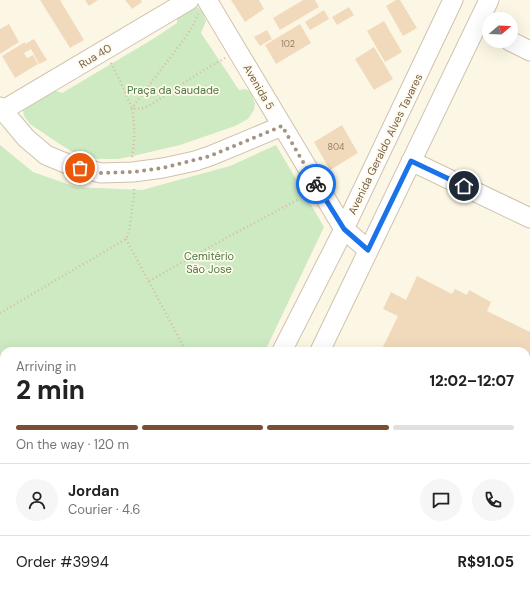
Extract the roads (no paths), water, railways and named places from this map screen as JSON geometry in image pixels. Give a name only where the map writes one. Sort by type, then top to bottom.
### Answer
[{"type":"street","name":"Avenida Geraldo Alves Tavares","points":[[284,347],[344,229],[454,0]]},
{"type":"street","points":[[486,12],[489,0]]},
{"type":"street","name":"Avenida 5","points":[[199,3],[238,50],[344,229],[368,250]]},
{"type":"street","name":"Rua 40","points":[[1,110],[104,50],[199,3]]},
{"type":"street","points":[[322,347],[411,161],[482,30]]},
{"type":"street","points":[[518,45],[530,51]]},
{"type":"street","points":[[1,110],[26,138],[46,155],[70,166],[101,173],[133,172],[163,168],[210,156],[282,126]]},
{"type":"street","points":[[411,161],[530,218]]},
{"type":"park label","name":"Praça da Saudade","points":[[173,90]]},
{"type":"park label","name":"Cemitério São Jose","points":[[209,262]]}]
